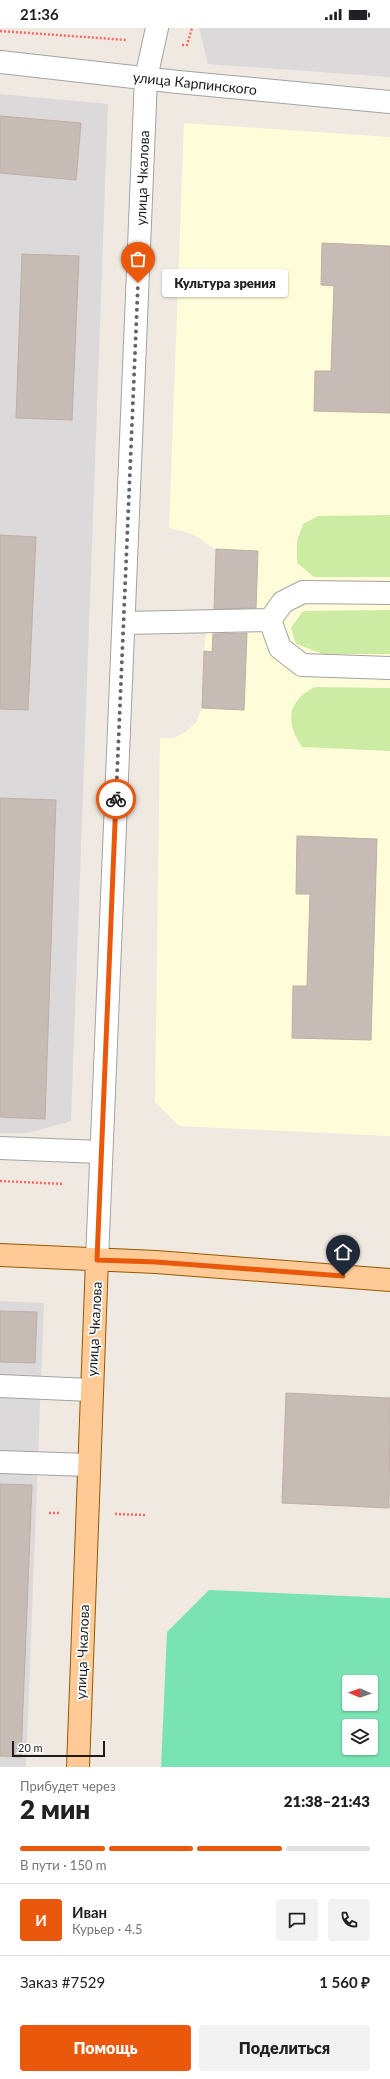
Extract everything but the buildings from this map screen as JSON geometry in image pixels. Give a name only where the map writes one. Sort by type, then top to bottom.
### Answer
[{"type":"main road","points":[[0,1255],[156,1262],[390,1280]]},
{"type":"main road","name":"улица Чкалова","points":[[78,1767],[88,1465],[97,1260]]},
{"type":"street","name":"улица Чкалова","points":[[97,1260],[100,1152],[124,623],[146,78],[155,35]]},
{"type":"street","name":"улица Карпинского","points":[[0,62],[390,102]]},
{"type":"street","points":[[270,620],[283,602],[303,592],[390,593]]},
{"type":"street","points":[[124,623],[270,620]]},
{"type":"street","points":[[270,620],[280,648],[302,665],[390,668]]},
{"type":"street","points":[[0,1148],[100,1152]]},
{"type":"street","points":[[0,1386],[91,1390]]},
{"type":"street","points":[[0,1462],[88,1465]]},
{"type":"path","points":[[0,30],[155,35],[186,46],[192,28]]},
{"type":"path","points":[[0,1181],[64,1184]]},
{"type":"shaded area","points":[[199,28],[390,28],[390,77],[208,64]]},
{"type":"shaded area","points":[[0,94],[108,104],[71,1121],[28,1133],[0,1133]]},
{"type":"shaded area","points":[[184,123],[390,137],[390,1136],[179,1126],[155,1102],[160,738],[174,738],[184,733],[196,723],[202,708],[204,651],[208,620],[214,607],[216,550],[193,534],[169,528]]},
{"type":"shaded area","points":[[0,1301],[44,1303],[26,1767],[0,1767]]},
{"type":"green space","points":[[390,515],[390,577],[314,577],[297,563],[297,541],[303,524],[318,516]]},
{"type":"green space","points":[[390,610],[390,654],[323,654],[296,644],[291,628],[303,611]]},
{"type":"green space","points":[[315,687],[390,688],[390,751],[302,747],[293,729],[291,721],[292,713],[294,706],[299,699]]},
{"type":"green space","points":[[209,1590],[390,1598],[390,1767],[161,1767],[167,1632]]},
{"type":"way so far","points":[[116,799],[138,283]]},
{"type":"place","name":"Культура зрения","points":[[138,283]]},
{"type":"route","points":[[116,799],[100,1152],[97,1260],[156,1262],[343,1276]]}]
